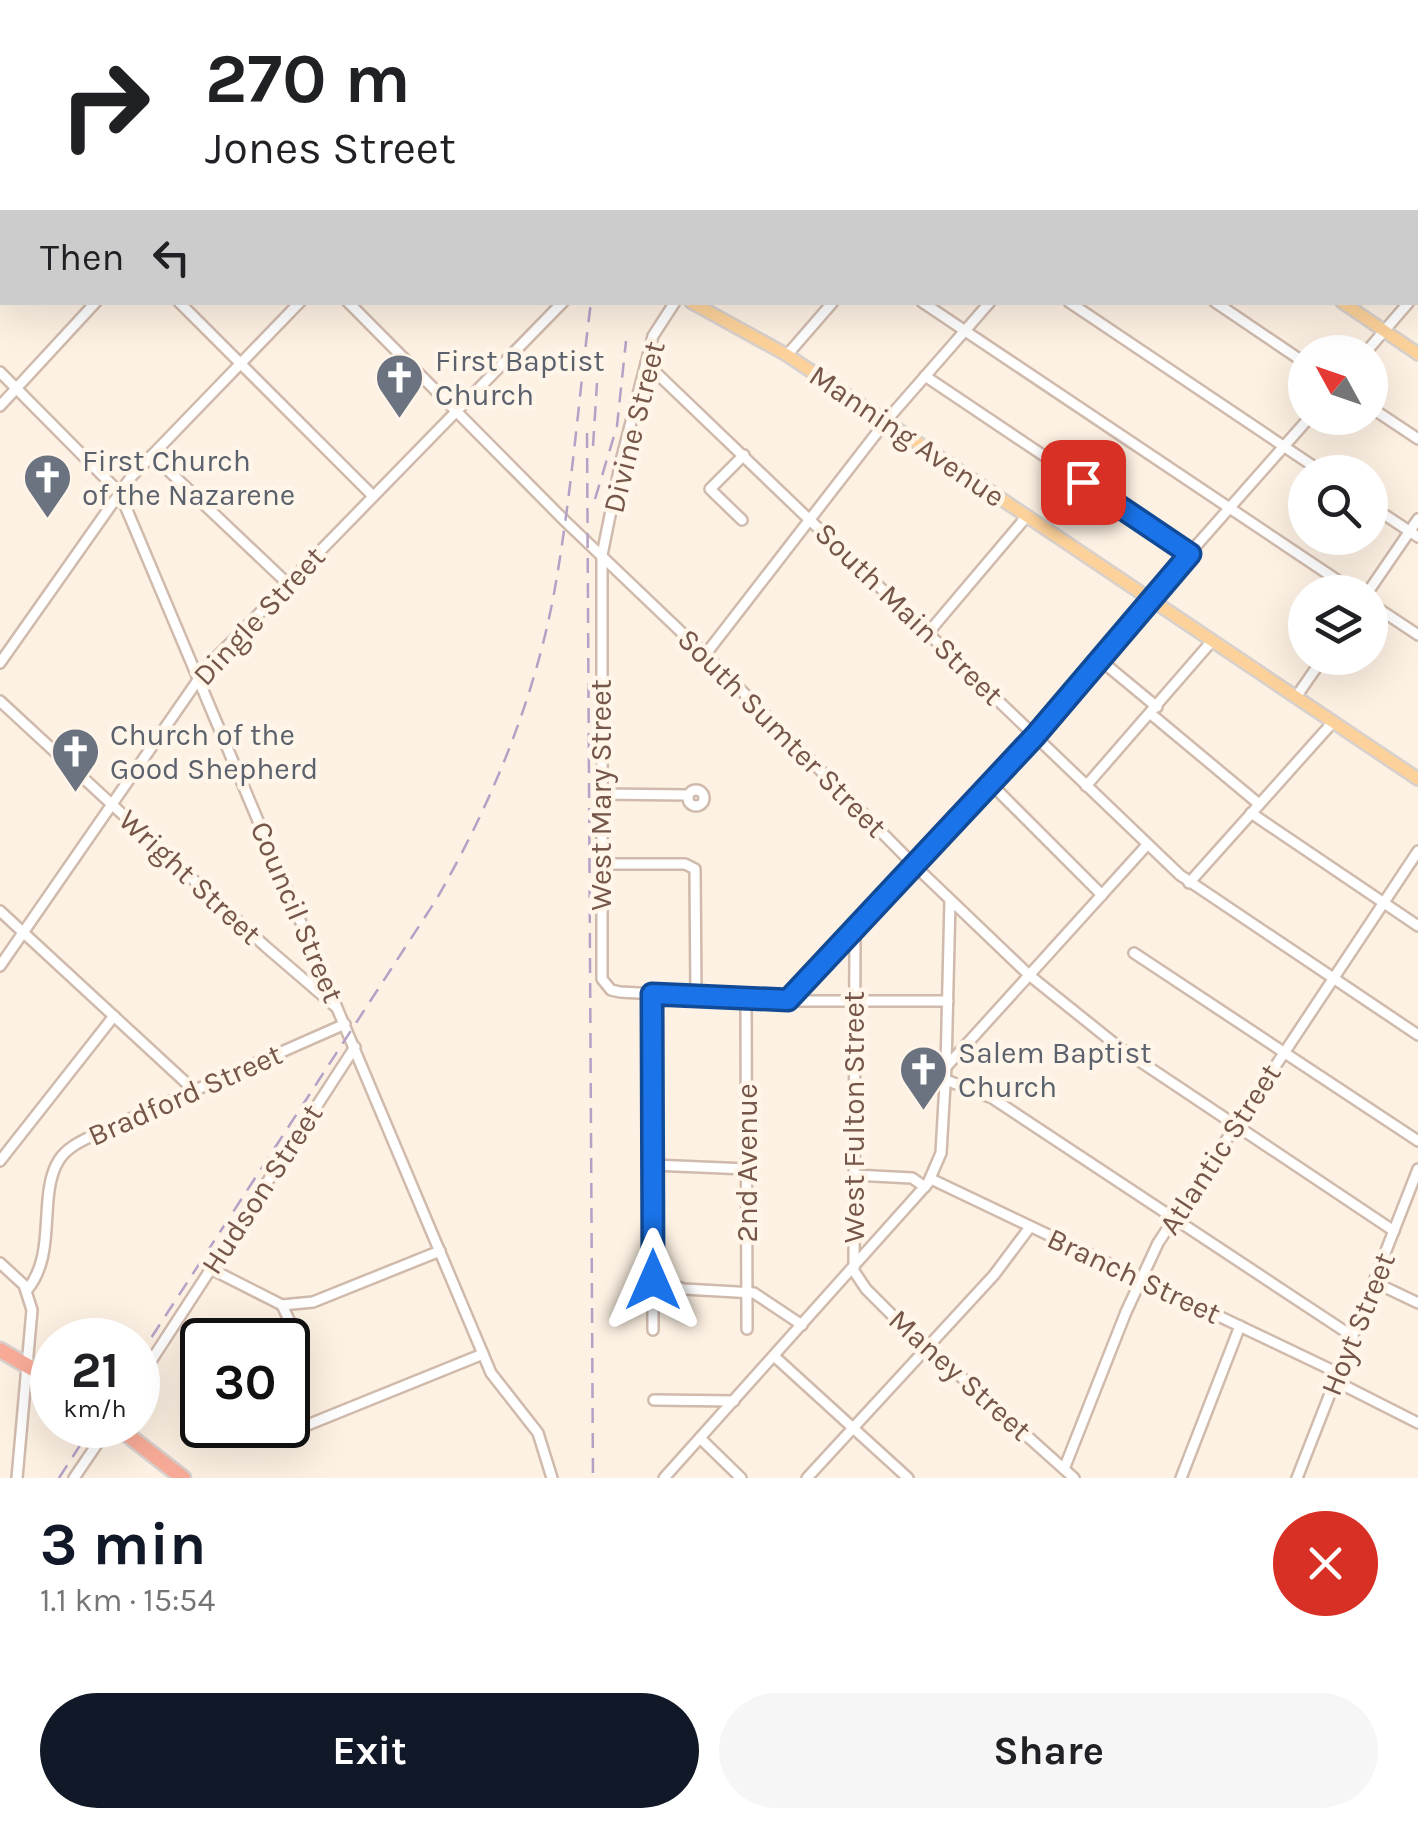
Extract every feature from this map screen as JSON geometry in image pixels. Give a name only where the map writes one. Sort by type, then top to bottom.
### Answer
[{"type":"highway","points":[[0,1350],[30,1366]]},
{"type":"highway","points":[[143,1448],[183,1478]]},
{"type":"main road","name":"Manning Avenue","points":[[696,305],[787,356],[1418,779]]},
{"type":"main road","points":[[1346,305],[1418,354]]},
{"type":"street","points":[[0,406],[93,305]]},
{"type":"street","points":[[181,305],[373,496]]},
{"type":"street","points":[[0,664],[118,492],[297,305]]},
{"type":"street","name":"South Sumter Street","points":[[351,305],[1029,975],[1086,1024],[1394,1231]]},
{"type":"street","name":"Dingle Street","points":[[0,966],[197,680],[560,305]]},
{"type":"street","name":"Divine Street","points":[[602,555],[653,336],[672,305]]},
{"type":"street","points":[[787,356],[831,305]]},
{"type":"street","points":[[926,305],[1330,575]]},
{"type":"street","points":[[705,655],[886,422],[987,305]]},
{"type":"street","points":[[1073,305],[1296,455]]},
{"type":"street","points":[[1220,305],[1288,351]]},
{"type":"street","points":[[1381,335],[1407,305]]},
{"type":"street","name":"South Main Street","points":[[646,363],[1189,882],[1418,1036]]},
{"type":"street","name":"Council Street","points":[[0,372],[118,492],[494,1379],[542,1439],[552,1478]]},
{"type":"street","points":[[925,376],[1190,554]]},
{"type":"street","points":[[1388,419],[1418,439]]},
{"type":"street","points":[[788,1000],[1035,736],[1294,435]]},
{"type":"street","points":[[152,455],[287,583]]},
{"type":"street","points":[[742,520],[710,490],[744,456]]},
{"type":"street","points":[[928,633],[1027,516]]},
{"type":"street","points":[[1388,517],[1414,534]]},
{"type":"street","points":[[1381,575],[1414,534],[1418,519]]},
{"type":"street","name":"West Mary Street","points":[[602,555],[604,984],[614,991],[652,994]]},
{"type":"street","points":[[1388,615],[1418,635]]},
{"type":"street","points":[[1086,786],[1212,641]]},
{"type":"street","points":[[1099,659],[1259,804]]},
{"type":"street","points":[[1296,697],[1312,675]]},
{"type":"street","name":"Wright Street","points":[[0,701],[338,1009]]},
{"type":"street","points":[[1189,882],[1334,722]]},
{"type":"street","points":[[990,783],[1102,895]]},
{"type":"street","points":[[601,794],[688,795]]},
{"type":"street","points":[[1251,813],[1418,926]]},
{"type":"street","points":[[946,1067],[1147,845]]},
{"type":"street","name":"Atlantic Street","points":[[1064,1469],[1140,1279],[1173,1218],[1418,851]]},
{"type":"street","points":[[601,864],[685,864],[694,869],[696,996]]},
{"type":"street","points":[[664,1478],[928,1183],[942,1153],[950,900]]},
{"type":"street","points":[[0,910],[195,1090]]},
{"type":"street","name":"West Fulton Street","points":[[854,1266],[855,930]]},
{"type":"street","points":[[1134,952],[1418,1141]]},
{"type":"street","points":[[653,1330],[652,994],[948,1001]]},
{"type":"street","name":"2nd Avenue","points":[[746,998],[747,1329]]},
{"type":"street","points":[[0,1161],[114,1016]]},
{"type":"street","name":"Bradford Street","points":[[17,1478],[32,1320],[26,1290],[40,1268],[55,1169],[61,1158],[73,1146],[98,1133],[345,1024]]},
{"type":"street","name":"Hudson Street","points":[[160,1346],[354,1047]]},
{"type":"street","points":[[946,1080],[992,1098],[1352,1336]]},
{"type":"street","points":[[652,1165],[747,1169]]},
{"type":"street","name":"Hoyt Street","points":[[1297,1478],[1418,1169]]},
{"type":"street","name":"Branch Street","points":[[854,1174],[912,1178],[1030,1227],[1240,1326],[1418,1423]]},
{"type":"street","points":[[807,1478],[1003,1265],[1030,1227]]},
{"type":"street","points":[[209,1268],[282,1305],[313,1302],[440,1251]]},
{"type":"street","points":[[0,1263],[17,1276],[26,1290]]},
{"type":"street","name":"Maney Street","points":[[854,1266],[866,1290],[1074,1478]]},
{"type":"street","points":[[653,1280],[684,1288],[747,1292],[802,1326]]},
{"type":"street","points":[[1374,1282],[1418,1303]]},
{"type":"street","points":[[282,1305],[288,1318]]},
{"type":"street","points":[[1181,1478],[1240,1326]]},
{"type":"street","points":[[310,1424],[483,1354]]},
{"type":"street","points":[[774,1356],[908,1478]]},
{"type":"street","points":[[654,1400],[734,1401]]},
{"type":"street","points":[[700,1438],[742,1478]]},
{"type":"street","points":[[74,1478],[96,1448]]},
{"type":"railway","points":[[160,1324],[436,900],[494,785],[525,706],[548,624],[567,512],[591,305]]},
{"type":"railway","points":[[595,499],[617,426],[626,341]]},
{"type":"railway","points":[[593,446],[597,383]]},
{"type":"railway","points":[[587,433],[593,1478]]},
{"type":"railway","points":[[59,1478],[78,1448]]},
{"type":"place","name":"First Baptist Church","points":[[400,420]]},
{"type":"place","name":"First Church of the Nazarene","points":[[47,520]]},
{"type":"place","name":"Church of the Good Shepherd","points":[[75,794]]},
{"type":"place","name":"Salem Baptist Church","points":[[923,1112]]},
{"type":"route","points":[[653,1280],[652,994],[788,1000],[1035,736],[1190,554],[1083,482]]}]
